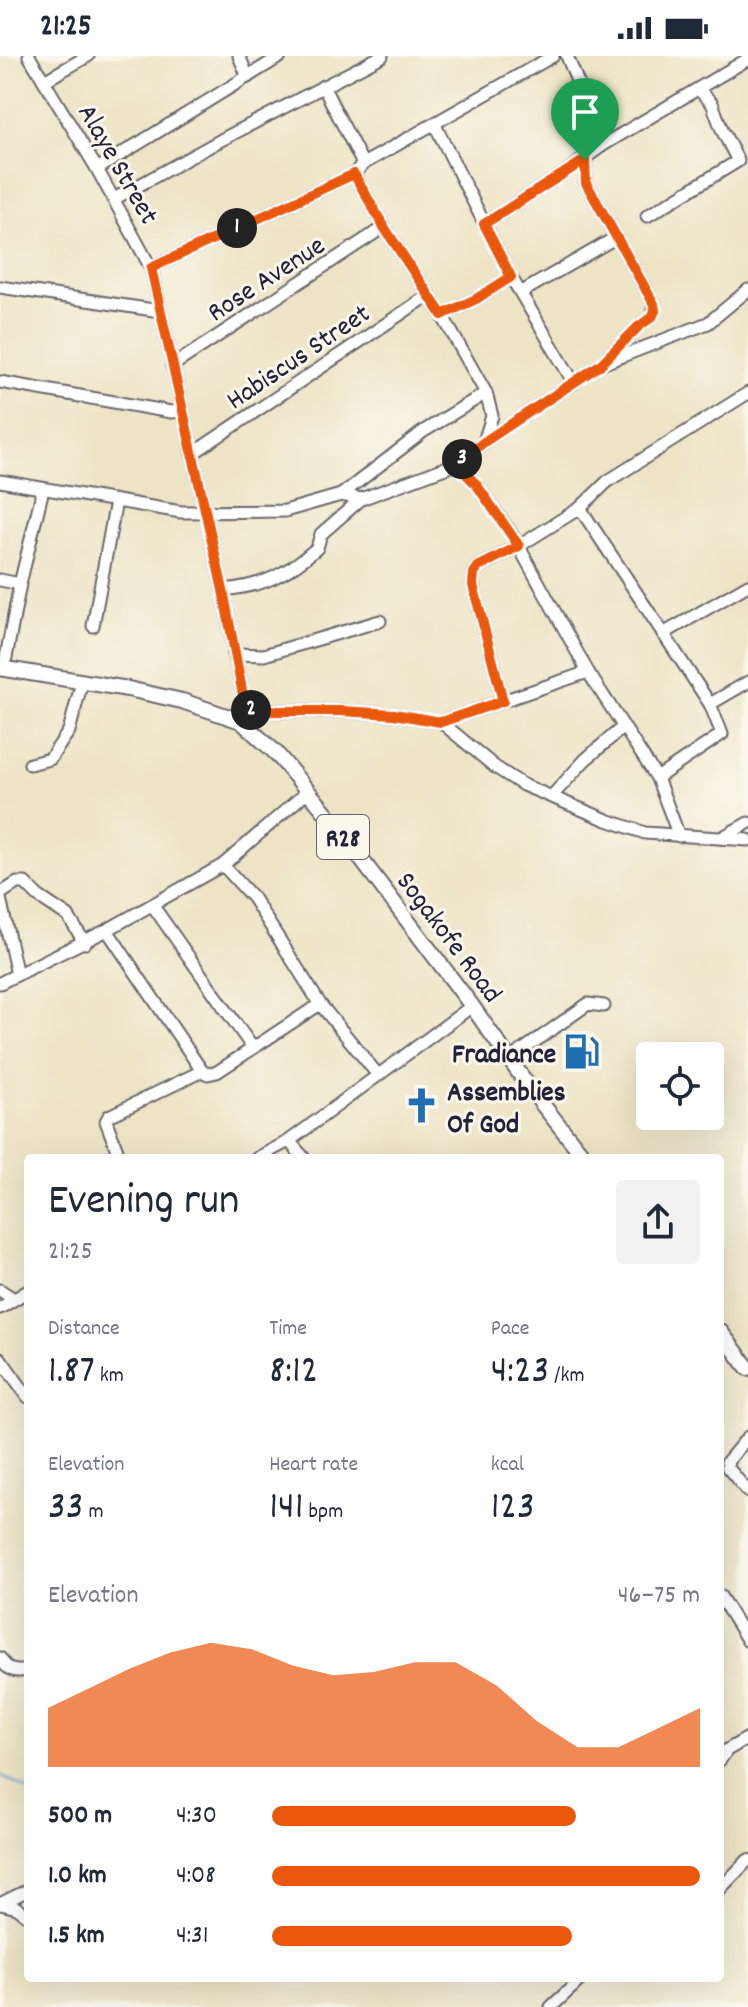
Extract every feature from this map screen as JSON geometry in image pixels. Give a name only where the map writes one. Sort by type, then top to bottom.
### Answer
[{"type":"main road","name":"Sogakofe Road","points":[[2,668],[182,701],[243,716],[308,791],[582,1154]]},
{"type":"main road","points":[[724,1336],[748,1368]]},
{"type":"street","name":"Alaye Street","points":[[29,56],[97,169],[151,268],[223,590],[243,716]]},
{"type":"street","points":[[44,81],[88,56]]},
{"type":"street","points":[[239,56],[248,77]]},
{"type":"street","points":[[97,169],[281,56]]},
{"type":"street","points":[[114,199],[382,56]]},
{"type":"street","points":[[151,268],[354,174],[363,164],[553,56]]},
{"type":"street","points":[[567,56],[603,145]]},
{"type":"street","points":[[484,224],[585,160],[603,145],[748,59]]},
{"type":"street","points":[[323,86],[363,164]]},
{"type":"street","points":[[647,216],[738,161],[722,130],[717,112],[699,90]]},
{"type":"street","points":[[435,125],[511,277],[574,383]]},
{"type":"street","points":[[223,590],[253,587],[272,580],[317,548],[321,534],[361,499],[456,464],[600,365],[652,317],[654,304],[586,183],[585,160]]},
{"type":"street","points":[[354,174],[384,227],[442,315],[486,393],[492,416],[484,442]]},
{"type":"street","name":"Rose Avenue","points":[[172,366],[384,227]]},
{"type":"street","points":[[522,292],[615,238]]},
{"type":"street","points":[[442,315],[511,277]]},
{"type":"street","points":[[0,287],[160,311]]},
{"type":"street","points":[[600,365],[708,323],[748,290]]},
{"type":"street","name":"Habiscus Street","points":[[192,454],[429,295]]},
{"type":"street","points":[[0,382],[171,412],[182,411]]},
{"type":"street","points":[[0,481],[205,513],[285,511],[341,495],[424,431],[486,393]]},
{"type":"street","points":[[503,701],[473,585],[478,567],[580,508],[608,481],[748,393]]},
{"type":"street","points":[[456,464],[476,484],[519,546],[588,672],[657,778],[679,836]]},
{"type":"street","points":[[2,668],[43,489]]},
{"type":"street","points":[[341,495],[361,499]]},
{"type":"street","points":[[93,626],[116,501]]},
{"type":"street","points":[[580,508],[710,704],[722,734],[657,778]]},
{"type":"street","points":[[0,580],[20,584]]},
{"type":"street","points":[[663,634],[748,585]]},
{"type":"street","points":[[234,654],[264,655],[380,621]]},
{"type":"street","points":[[243,716],[288,709],[367,712],[441,722],[588,672]]},
{"type":"street","points":[[30,764],[50,759],[69,731],[82,682]]},
{"type":"street","points":[[710,704],[748,682]]},
{"type":"street","points":[[441,722],[495,767],[523,785],[551,797],[645,833],[748,840]]},
{"type":"street","points":[[551,797],[585,760],[623,727]]},
{"type":"street","points":[[0,983],[85,943],[223,865],[308,791]]},
{"type":"street","points":[[720,839],[748,823]]},
{"type":"street","points":[[223,865],[253,898],[320,1004],[378,1075]]},
{"type":"street","points":[[17,975],[0,896],[17,883],[25,883],[68,916],[85,943]]},
{"type":"street","points":[[153,906],[252,1047]]},
{"type":"street","points":[[107,930],[202,1071],[208,1074],[217,1072],[320,1004]]},
{"type":"street","points":[[510,1059],[588,1004],[604,1006]]},
{"type":"street","points":[[265,1154],[289,1141],[472,1006]]},
{"type":"street","points":[[118,1154],[106,1121],[109,1116],[202,1071]]},
{"type":"street","points":[[289,1141],[300,1154]]},
{"type":"street","points":[[0,1290],[14,1299]]},
{"type":"street","points":[[0,1308],[24,1293]]},
{"type":"street","points":[[0,1358],[24,1391]]},
{"type":"street","points":[[748,1437],[727,1462],[728,1468],[748,1492]]},
{"type":"street","points":[[724,1602],[748,1641]]},
{"type":"street","points":[[0,1658],[10,1670],[24,1671]]},
{"type":"street","points":[[724,1754],[748,1738]]},
{"type":"street","points":[[724,1885],[748,1860]]},
{"type":"street","points":[[0,1904],[24,1892]]},
{"type":"street","points":[[0,1904],[24,1913]]},
{"type":"street","points":[[551,2007],[578,1982]]},
{"type":"waterway","points":[[0,1775],[24,1788]]},
{"type":"place","name":"Fradiance","points":[[582,1052]]},
{"type":"place","name":"Assemblies Of God","points":[[421,1106]]},
{"type":"route","points":[[585,160],[586,183],[654,304],[655,311],[600,365],[456,464],[476,484],[519,546],[478,567],[474,573],[473,585],[503,701],[441,722],[394,714],[288,709],[246,711],[223,590],[151,268],[354,174],[384,227],[442,315],[511,277],[484,224],[585,160]]}]
